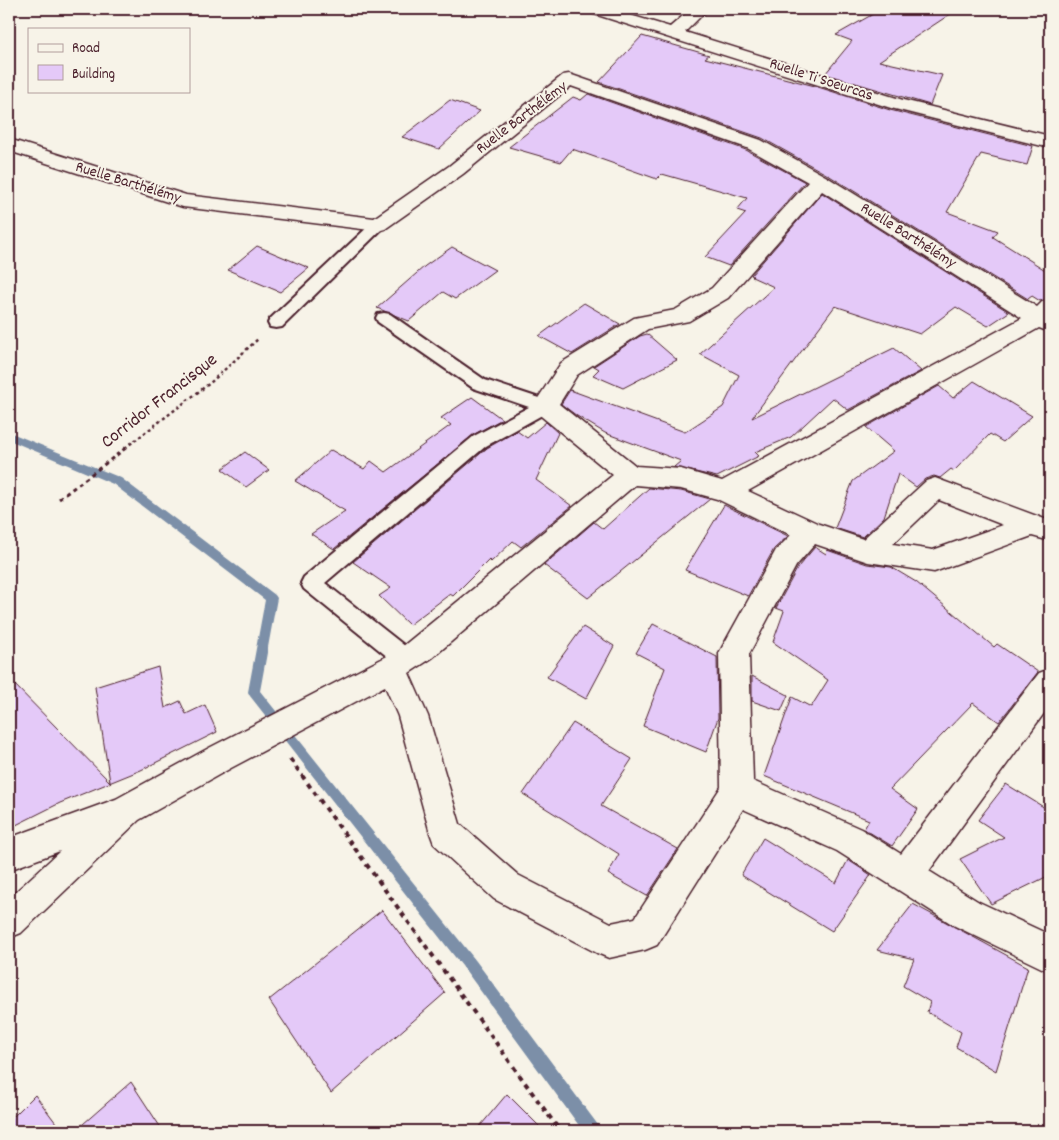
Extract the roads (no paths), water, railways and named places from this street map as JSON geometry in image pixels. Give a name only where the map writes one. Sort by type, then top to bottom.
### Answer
[{"type":"street","name":"Ruelle Ti Soeurcas","points":[[594,9],[897,104],[1050,142]]},
{"type":"street","points":[[674,33],[700,9]]},
{"type":"street","name":"Ruelle Barthélémy","points":[[9,145],[183,201],[378,225],[456,170],[569,79],[754,144],[820,181],[1047,317]]},
{"type":"street","points":[[820,181],[720,293],[681,316],[642,323],[569,369],[544,406],[630,475],[681,479],[725,492],[810,532],[868,551],[934,561],[1041,528]]},
{"type":"street","points":[[725,492],[1047,317]]},
{"type":"street","points":[[9,854],[128,809],[409,658],[630,475]]},
{"type":"street","points":[[868,551],[934,488],[1041,528]]},
{"type":"street","points":[[409,658],[413,716],[446,833],[506,887],[609,941],[645,933],[737,790],[734,654],[786,558],[810,532]]},
{"type":"street","points":[[905,876],[1050,682]]},
{"type":"street","points":[[737,790],[849,840],[967,914],[1049,951]]},
{"type":"street","points":[[9,921],[128,809]]},
{"type":"lane","points":[[276,324],[378,225]]},
{"type":"lane","points":[[384,318],[479,384],[544,406]]},
{"type":"lane","points":[[409,658],[311,583],[480,440],[544,406]]},
{"type":"waterway","points":[[9,436],[117,481],[271,598],[254,692],[471,966],[592,1131]]}]
